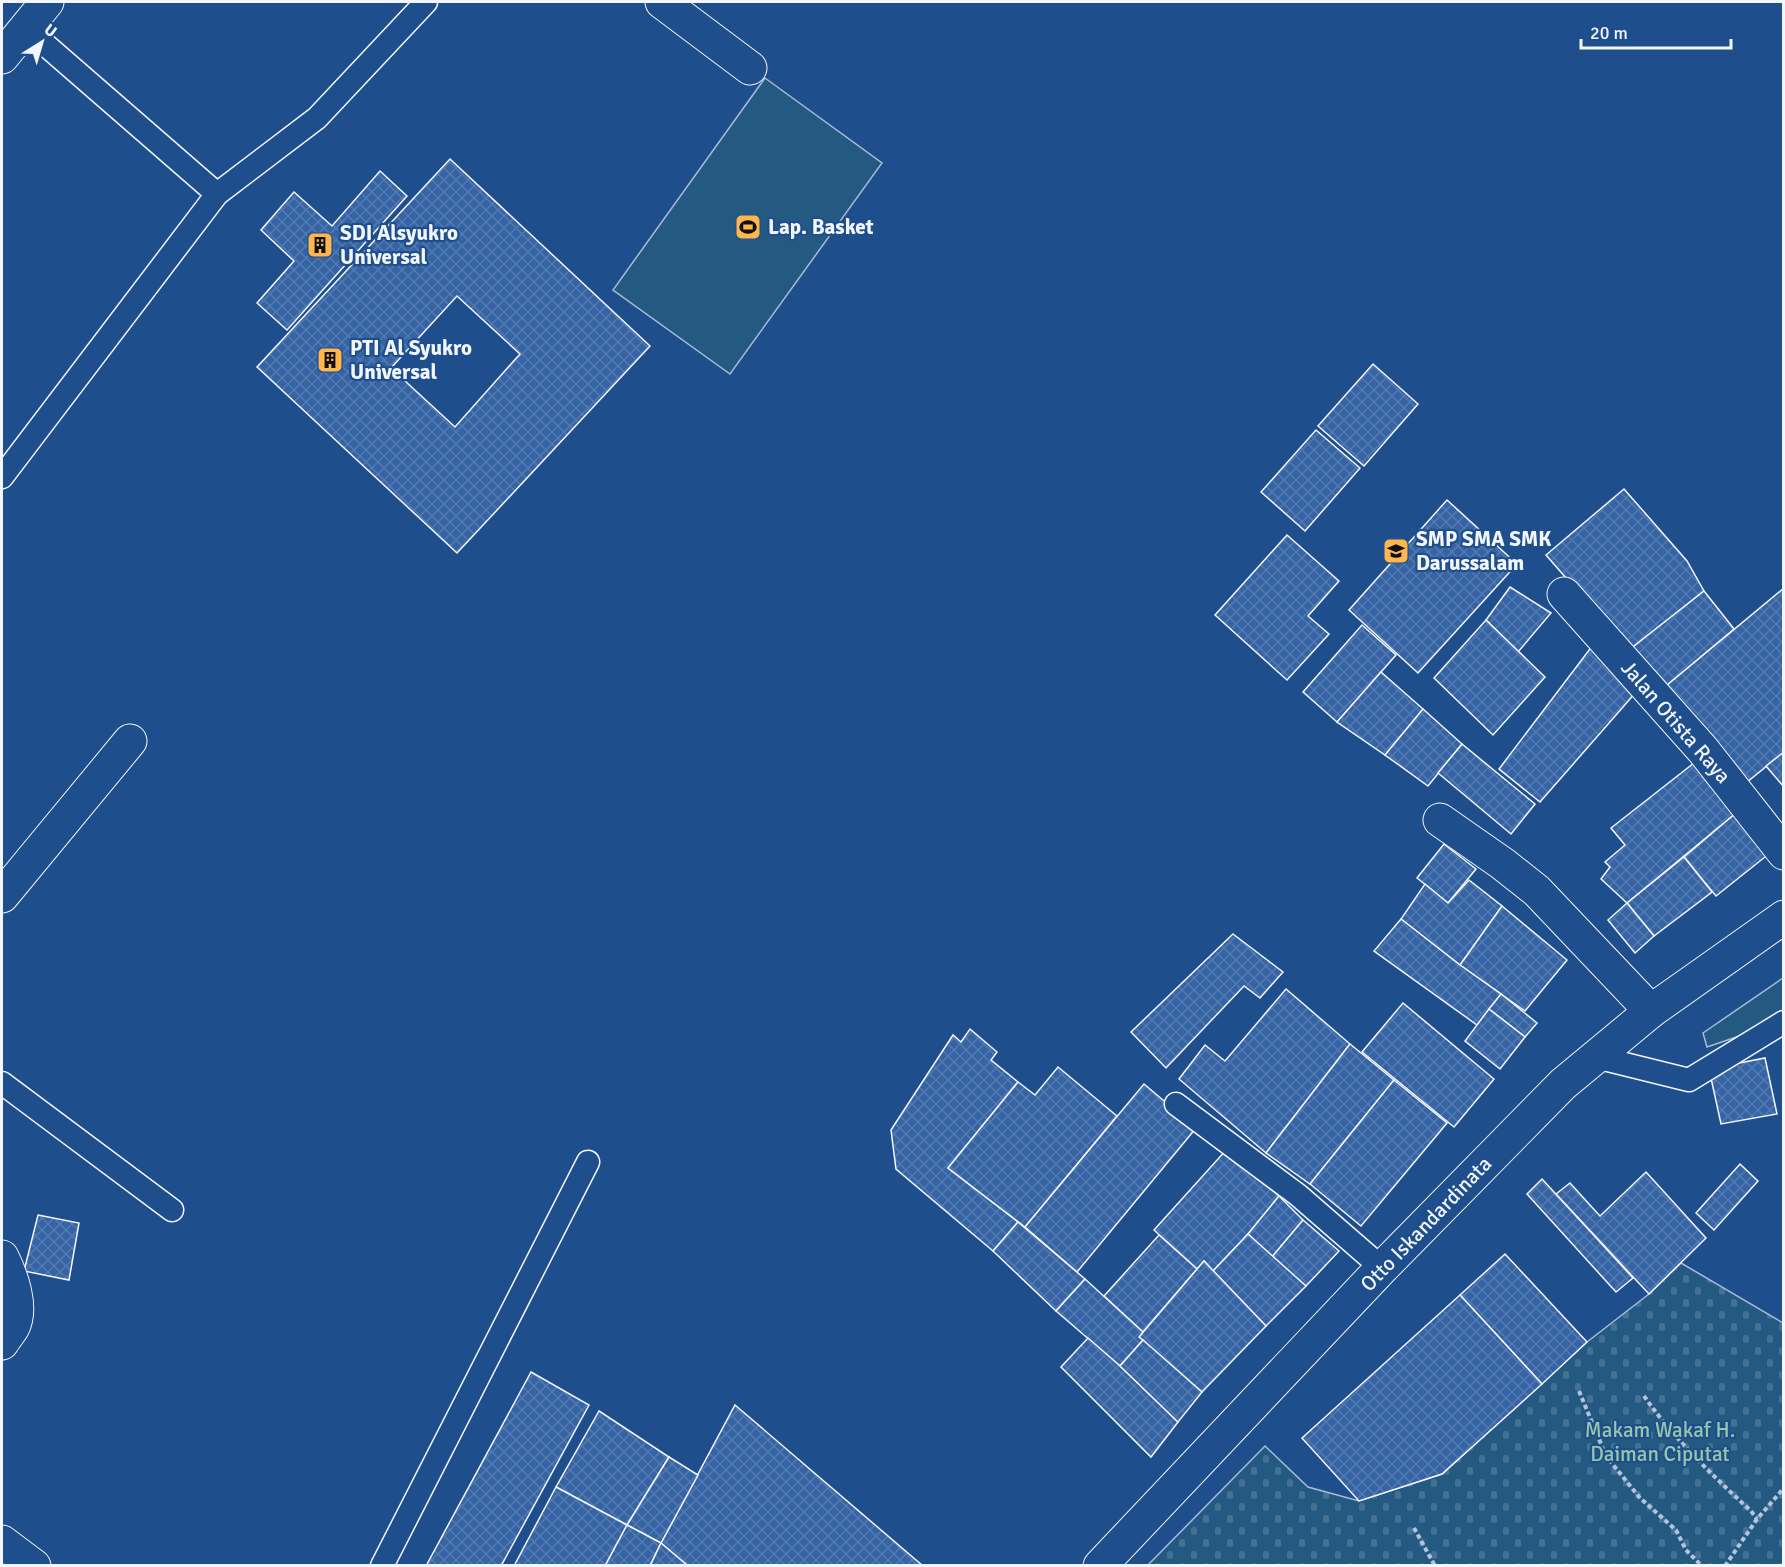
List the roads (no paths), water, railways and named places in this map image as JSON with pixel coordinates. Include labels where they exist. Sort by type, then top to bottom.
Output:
[{"type":"main road","points":[[2,57],[47,2]]},
{"type":"main road","points":[[662,2],[750,68]]},
{"type":"main road","name":"Jalan Otista Raya","points":[[1564,594],[1703,750],[1784,853]]},
{"type":"main road","points":[[2,896],[130,741]]},
{"type":"main road","points":[[1440,820],[1537,891],[1651,1011]]},
{"type":"main road","name":"Otto Iskandardinata","points":[[1100,1566],[1382,1268],[1563,1084],[1651,1011],[1784,916]]},
{"type":"main road","points":[[2,1257],[17,1305],[14,1325],[2,1343]]},
{"type":"main road","points":[[2,1542],[34,1566]]},
{"type":"lane","points":[[2,477],[217,194],[317,118],[426,2]]},
{"type":"lane","points":[[25,27],[217,194]]},
{"type":"lane","points":[[1596,1057],[1689,1080],[1784,1022]]},
{"type":"lane","points":[[2,1083],[172,1210]]},
{"type":"lane","points":[[1176,1104],[1298,1195],[1382,1268]]},
{"type":"lane","points":[[382,1566],[588,1162]]},
{"type":"place","name":"Lap. Basket","points":[[748,227]]},
{"type":"place","name":"SDI Alsyukro Universal","points":[[320,245]]},
{"type":"place","name":"PTI Al Syukro Universal","points":[[330,360]]},
{"type":"place","name":"SMP SMA SMK Darussalam","points":[[1396,551]]},
{"type":"park label","name":"Makam Wakaf H. Daiman Ciputat","points":[[1660,1442]]}]
